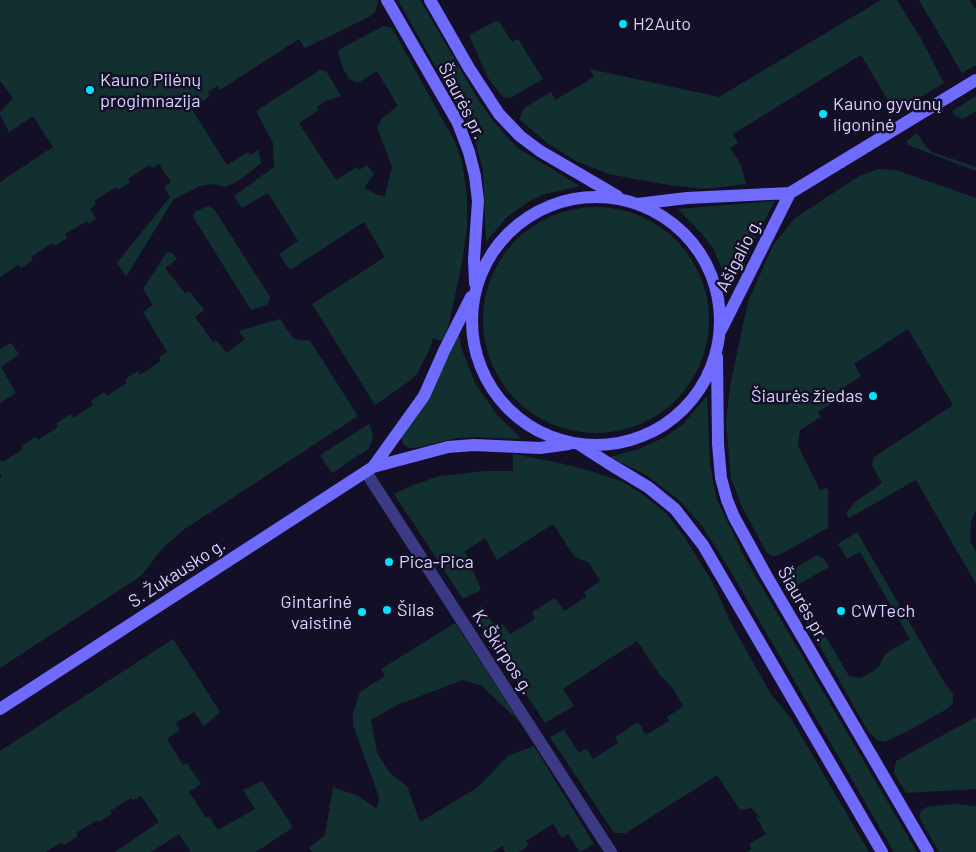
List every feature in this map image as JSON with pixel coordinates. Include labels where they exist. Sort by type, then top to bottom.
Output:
[{"type":"main road","name":"Šiaurės pr.","points":[[387,0],[458,124],[469,152],[478,200],[472,322],[476,353],[486,378],[503,403],[523,422],[546,436],[576,444]]},
{"type":"main road","name":"Šiaurės pr.","points":[[430,0],[469,68],[499,114],[520,136],[540,151],[624,200]]},
{"type":"main road","name":"Ašigalio g.","points":[[637,204],[687,198],[790,193],[976,80]]},
{"type":"main road","name":"Ašigalio g.","points":[[720,332],[790,193]]},
{"type":"main road","name":"S. Žukausko g.","points":[[369,469],[424,396],[444,351],[495,249],[508,233],[542,209],[562,202],[582,198],[603,197],[624,200]]},
{"type":"main road","points":[[624,200],[658,213],[671,222],[694,244],[706,264],[715,286],[720,309],[720,332],[717,352]]},
{"type":"main road","name":"Šiaurės pr.","points":[[717,352],[718,444],[721,478],[734,517],[928,852]]},
{"type":"main road","name":"S. Žukausko g.","points":[[0,709],[369,469],[448,447],[474,445],[540,448],[576,444],[603,444],[626,441],[648,434],[685,408],[700,390],[717,352]]},
{"type":"main road","points":[[576,444],[648,486],[675,509],[703,545],[882,852]]},
{"type":"street","name":"K. Škirpos g.","points":[[369,469],[611,852]]},
{"type":"green space","points":[[0,0],[377,0],[378,2],[375,12],[369,17],[305,48],[299,39],[220,90],[217,86],[208,92],[210,96],[191,108],[227,165],[248,152],[251,155],[258,150],[261,163],[240,180],[226,187],[211,184],[200,186],[173,200],[126,277],[117,263],[170,197],[164,187],[171,182],[159,164],[152,168],[149,165],[128,179],[130,182],[118,190],[116,187],[94,201],[96,204],[90,209],[96,219],[89,224],[87,221],[65,234],[67,238],[55,246],[52,243],[31,257],[33,260],[21,268],[18,265],[0,277],[0,182],[53,147],[33,116],[9,132],[0,115],[0,112],[13,98],[0,81]]},
{"type":"green space","points":[[398,0],[420,0],[478,99],[493,121],[510,140],[519,149],[580,186],[545,194],[528,202],[506,218],[486,242],[483,169],[473,133]]},
{"type":"green space","points":[[881,0],[897,0],[920,37],[944,83],[895,112],[861,55],[733,134],[738,143],[730,148],[741,165],[746,184],[704,189],[608,174],[576,161],[547,143],[519,119],[524,108],[551,92],[555,100],[594,77],[590,69],[719,97]]},
{"type":"green space","points":[[919,0],[970,0],[976,10],[976,65],[962,73]]},
{"type":"green space","points":[[498,20],[512,42],[518,39],[543,79],[510,98],[503,97],[488,78],[469,35]]},
{"type":"green space","points":[[384,26],[392,28],[455,142],[462,162],[467,196],[467,227],[462,263],[448,328],[442,341],[433,338],[417,374],[375,405],[312,304],[385,257],[364,222],[290,270],[279,254],[298,241],[268,193],[242,208],[234,196],[274,167],[273,143],[256,111],[320,70],[326,71],[341,96],[326,101],[317,107],[319,110],[299,123],[336,180],[357,167],[359,170],[367,165],[374,174],[364,188],[377,195],[385,196],[392,167],[377,128],[382,118],[398,106],[377,71],[358,83],[349,79],[338,53],[340,49]]},
{"type":"green space","points":[[976,96],[976,111],[963,119],[954,115],[952,111]]},
{"type":"green space","points":[[917,133],[926,147],[932,152],[976,167],[976,171],[908,145],[907,141]]},
{"type":"green space","points":[[879,169],[896,170],[976,198],[976,510],[971,522],[970,541],[976,552],[976,584],[916,480],[849,518],[846,513],[855,502],[882,483],[872,465],[874,457],[953,405],[908,329],[854,364],[861,376],[840,390],[843,396],[818,412],[821,417],[800,430],[798,446],[820,490],[826,488],[828,490],[828,528],[779,555],[773,556],[767,553],[743,509],[731,479],[726,422],[730,386],[748,302],[773,245],[795,218],[859,176]]},
{"type":"green space","points":[[775,201],[728,289],[713,248],[678,209]]},
{"type":"green space","points":[[208,206],[214,209],[270,297],[268,304],[251,310],[194,218],[193,215],[196,211]]},
{"type":"green space","points":[[596,207],[629,212],[639,216],[659,226],[676,240],[690,257],[700,277],[704,287],[709,320],[704,353],[700,363],[690,383],[676,400],[659,414],[639,424],[629,428],[596,433],[563,428],[553,424],[533,414],[516,400],[502,383],[492,363],[488,353],[483,320],[488,287],[492,277],[502,257],[516,240],[533,226],[553,216],[563,212]]},
{"type":"green space","points":[[167,252],[172,253],[177,259],[165,268],[185,293],[189,291],[204,310],[195,317],[213,342],[216,340],[227,353],[245,339],[239,332],[242,330],[280,319],[294,339],[310,341],[358,416],[183,530],[162,549],[141,576],[0,668],[0,479],[2,477],[0,474],[0,460],[3,462],[23,449],[21,446],[36,437],[38,440],[58,427],[56,424],[70,414],[73,418],[93,405],[91,401],[104,392],[107,396],[127,383],[125,379],[138,371],[140,375],[161,361],[159,357],[167,352],[143,312],[153,305],[143,289]]},
{"type":"green space","points":[[458,331],[462,350],[475,383],[497,415],[521,438],[457,438],[408,448],[403,444],[401,437]]},
{"type":"green space","points":[[11,343],[19,354],[1,367],[16,393],[0,403],[0,349]]},
{"type":"green space","points":[[707,396],[710,466],[717,500],[746,560],[917,852],[894,852],[725,562],[702,526],[680,501],[648,476],[610,457],[639,449],[665,437],[683,424]]},
{"type":"green space","points":[[369,424],[373,434],[372,442],[368,449],[332,473],[320,455]]},
{"type":"green space","points":[[513,454],[560,463],[623,482],[667,514],[685,538],[713,583],[733,627],[771,694],[792,720],[869,852],[747,852],[752,849],[749,844],[766,834],[755,815],[763,820],[751,808],[740,810],[717,775],[626,833],[614,833],[550,737],[564,730],[579,753],[586,748],[593,759],[618,743],[615,737],[638,722],[646,735],[669,721],[667,717],[683,706],[672,687],[660,675],[637,641],[563,689],[574,706],[545,723],[475,617],[476,613],[481,606],[496,628],[503,624],[510,634],[535,619],[532,612],[555,598],[564,611],[586,597],[584,592],[600,581],[589,563],[574,556],[553,524],[497,560],[485,538],[465,551],[481,590],[463,599],[394,494],[440,476],[486,471],[513,471]]},
{"type":"green space","points":[[857,532],[944,682],[953,694],[953,703],[947,709],[884,742],[877,740],[868,731],[784,583],[788,572],[817,555],[823,558],[829,567],[796,586],[849,676],[860,678],[872,672],[879,666],[886,653],[910,639],[860,552],[847,559],[838,544]]},
{"type":"green space","points":[[455,623],[519,721],[482,686],[463,680],[397,705],[371,720],[377,753],[390,773],[407,786],[420,822],[477,788],[508,756],[534,746],[594,844],[580,852],[568,834],[562,838],[553,824],[526,841],[529,845],[519,852],[505,852],[502,846],[493,852],[312,852],[309,848],[325,835],[333,787],[358,796],[377,809],[379,797],[353,725],[353,714],[360,692],[385,676],[381,669]]},
{"type":"green space","points":[[173,639],[220,712],[204,726],[194,712],[176,723],[180,730],[167,739],[183,765],[187,763],[201,784],[189,792],[206,818],[209,816],[218,830],[255,809],[243,790],[262,781],[290,822],[292,828],[256,852],[191,852],[179,834],[151,852],[115,852],[159,822],[141,796],[133,800],[131,798],[110,811],[112,814],[99,822],[97,820],[76,833],[78,836],[64,845],[62,842],[46,852],[0,852],[0,751]]},
{"type":"green space","points":[[976,717],[976,789],[906,793],[894,773],[896,761]]},
{"type":"green space","points":[[953,804],[976,806],[976,852],[939,852],[919,817],[921,811],[927,807]]},
{"type":"place","name":"H2Auto","points":[[623,24]]},
{"type":"place","name":"Kauno Pilėnų progimnazija","points":[[90,90]]},
{"type":"place","name":"Kauno gyvūnų ligoninė","points":[[823,114]]},
{"type":"place","name":"Šiaurės žiedas","points":[[873,396]]},
{"type":"place","name":"Pica-Pica","points":[[389,562]]},
{"type":"place","name":"Šilas","points":[[387,610]]},
{"type":"place","name":"CWTech","points":[[841,611]]},
{"type":"place","name":"Gintarinė vaistinė","points":[[362,612]]}]
